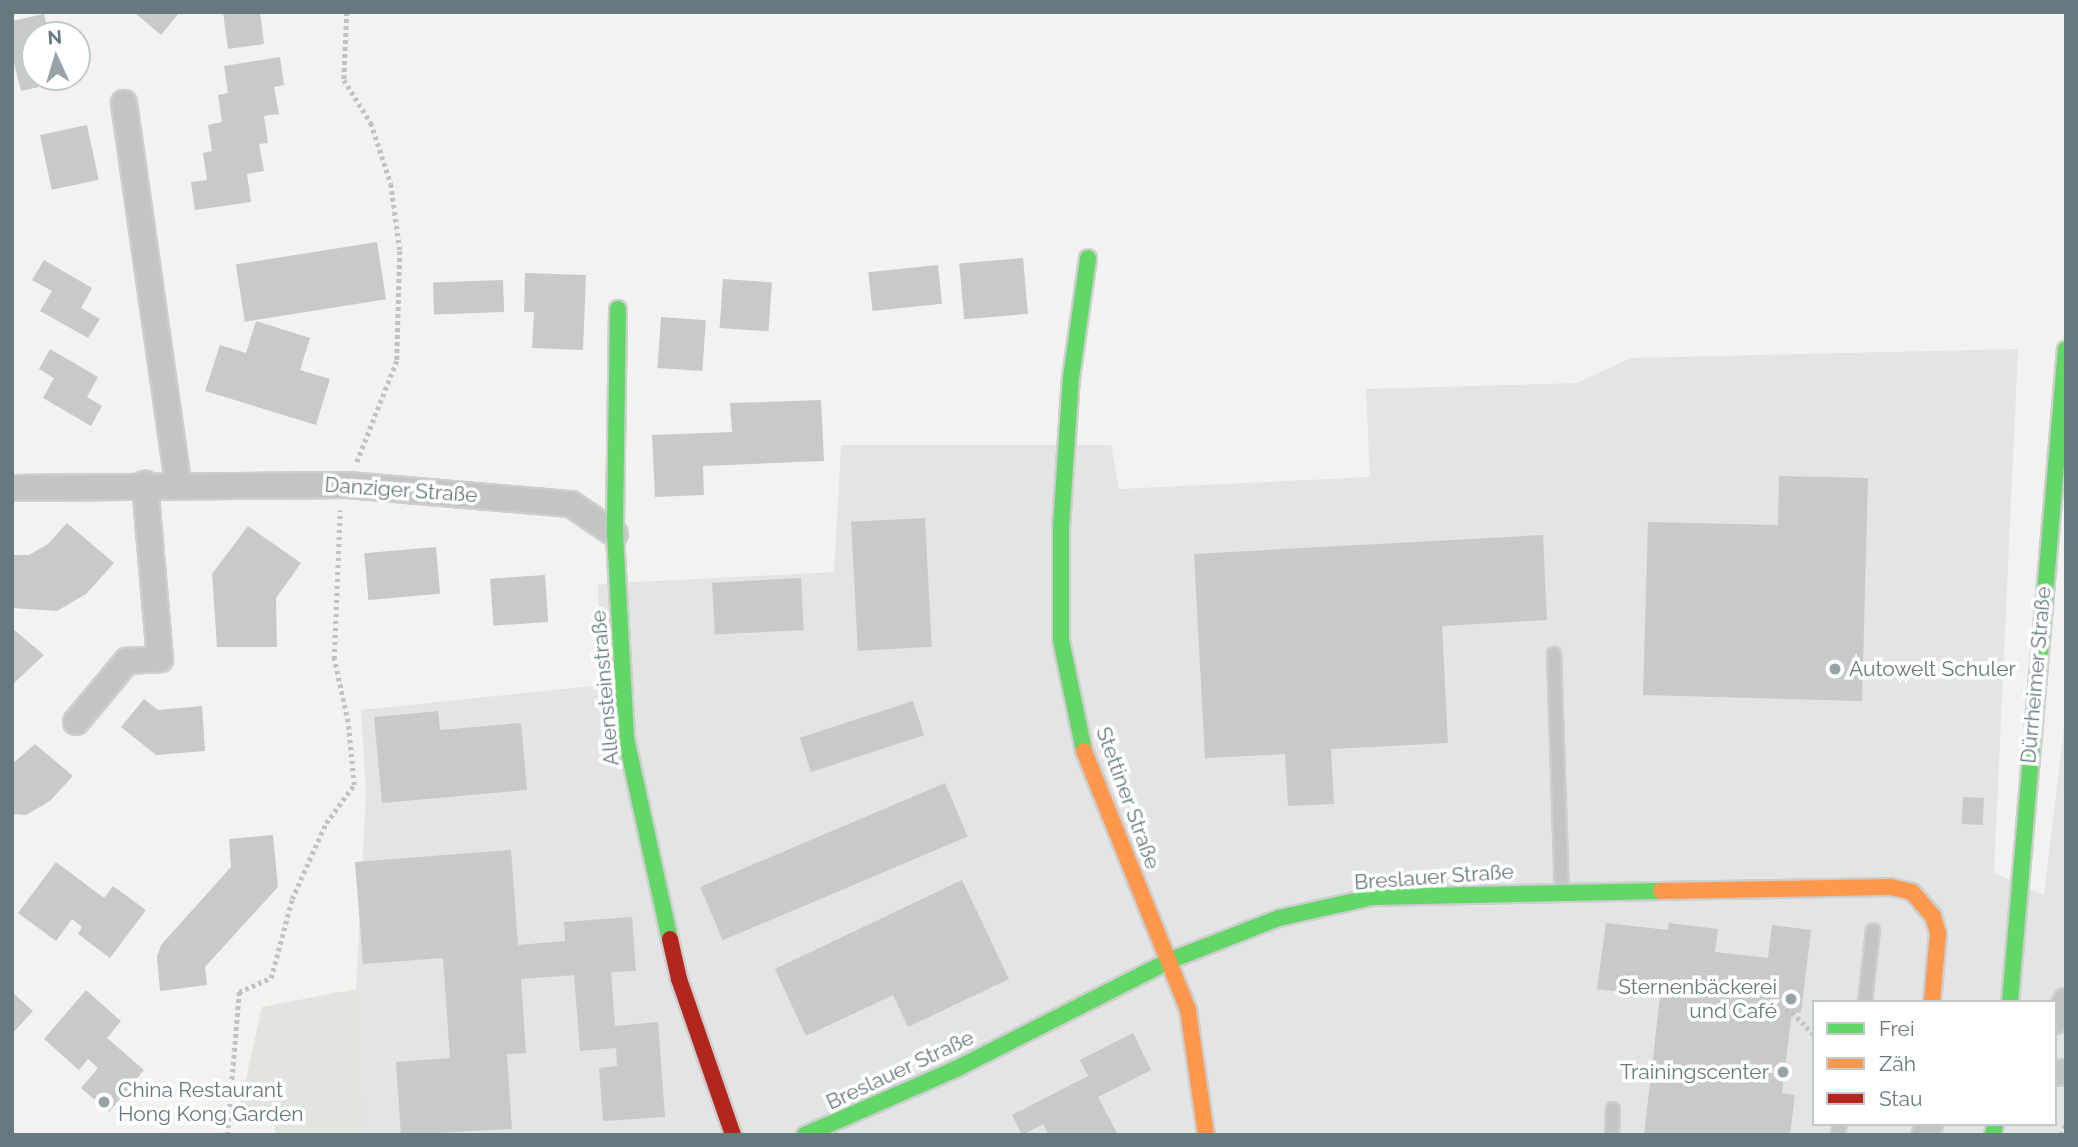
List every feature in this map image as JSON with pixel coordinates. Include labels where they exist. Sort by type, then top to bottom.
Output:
[{"type":"street","points":[[124,103],[178,483]]},
{"type":"street","name":"Stettiner Straße","points":[[1088,258],[1071,378],[1060,527],[1061,640],[1085,757],[1121,850],[1171,960],[1188,1010],[1206,1135]]},
{"type":"street","name":"Allensteinstraße","points":[[618,309],[615,534],[626,738],[653,876],[679,979],[733,1135]]},
{"type":"street","name":"Dürrheimer Straße","points":[[2010,1000],[2066,349]]},
{"type":"street","name":"Danziger Straße","points":[[12,488],[178,483],[348,485],[571,504],[615,534]]},
{"type":"street","points":[[76,722],[127,661],[160,659],[145,484]]},
{"type":"street","name":"Breslauer Straße","points":[[805,1135],[958,1068],[1171,960],[1279,918],[1373,897],[1562,891],[1891,887],[1912,892],[1925,902],[1938,933],[1932,1000]]},
{"type":"street","points":[[2057,1017],[2066,1001]]},
{"type":"lane","points":[[1554,654],[1562,891]]},
{"type":"lane","points":[[1865,1000],[1873,930]]},
{"type":"lane","points":[[1612,1135],[1613,1109]]},
{"type":"path","points":[[227,1135],[239,992],[271,978],[292,899],[326,823],[355,785],[348,722],[334,659],[338,517],[397,362],[400,251],[391,184],[371,122],[344,80],[347,12]]},
{"type":"path","points":[[1771,1010],[1792,1012],[1812,1033]]},
{"type":"path","points":[[2061,1135],[2066,1123]]},
{"type":"shaded area","points":[[2018,349],[1994,873],[2044,895],[2066,710],[2066,1135],[365,1135],[356,989],[366,792],[361,710],[601,685],[598,584],[834,572],[841,445],[1111,445],[1119,489],[1370,477],[1366,389],[1577,383],[1631,358]]},
{"type":"shaded area","points":[[356,989],[365,1135],[275,1135],[275,1118],[240,1105],[262,1007]]},
{"type":"building","points":[[134,12],[180,12],[161,35]]},
{"type":"building","points":[[223,12],[260,12],[264,44],[228,49]]},
{"type":"building","points":[[44,14],[46,21],[21,21],[21,91],[12,56],[12,21]]},
{"type":"building","points":[[280,57],[284,85],[274,87],[279,114],[264,116],[268,143],[259,144],[264,171],[247,174],[251,202],[195,210],[191,182],[207,180],[203,153],[212,151],[208,125],[222,122],[218,95],[228,93],[224,66]]},
{"type":"building","points":[[87,125],[99,180],[52,190],[40,135]]},
{"type":"building","points":[[377,242],[386,299],[245,322],[236,264]]},
{"type":"building","points":[[1023,258],[1028,314],[964,319],[959,264]]},
{"type":"building","points":[[44,260],[92,288],[81,308],[100,319],[88,338],[40,311],[52,291],[32,280]]},
{"type":"building","points":[[938,265],[942,304],[872,311],[868,272]]},
{"type":"building","points":[[525,273],[586,275],[583,350],[532,348],[534,312],[524,312]]},
{"type":"building","points":[[723,279],[772,282],[768,331],[720,328]]},
{"type":"building","points":[[503,280],[504,312],[434,314],[433,282]]},
{"type":"building","points":[[661,317],[706,320],[702,371],[657,368]]},
{"type":"building","points":[[256,321],[310,338],[300,370],[330,379],[316,425],[205,391],[220,345],[246,353]]},
{"type":"building","points":[[50,349],[98,377],[87,397],[102,406],[91,426],[43,398],[54,378],[39,369]]},
{"type":"building","points":[[821,400],[824,461],[703,466],[704,495],[655,497],[652,435],[732,432],[730,403]]},
{"type":"building","points":[[1779,476],[1868,478],[1862,701],[1643,695],[1648,522],[1778,525]]},
{"type":"building","points":[[925,518],[932,647],[858,651],[851,522]]},
{"type":"building","points":[[67,523],[114,563],[86,594],[57,611],[12,608],[12,555],[29,555],[48,544]]},
{"type":"building","points":[[248,526],[301,563],[276,598],[277,647],[217,647],[212,574]]},
{"type":"building","points":[[1543,535],[1547,620],[1442,626],[1448,743],[1331,749],[1334,804],[1288,806],[1285,754],[1205,758],[1194,554]]},
{"type":"building","points":[[436,547],[440,594],[368,600],[364,553]]},
{"type":"building","points":[[545,575],[548,622],[493,626],[490,579]]},
{"type":"building","points":[[801,578],[804,630],[715,635],[712,583]]},
{"type":"building","points":[[12,628],[44,655],[12,685]]},
{"type":"building","points":[[144,699],[158,710],[202,706],[205,751],[156,755],[121,727]]},
{"type":"building","points":[[913,701],[924,735],[811,772],[800,738]]},
{"type":"building","points":[[438,711],[440,730],[521,723],[527,790],[382,803],[374,717]]},
{"type":"building","points":[[35,744],[73,776],[50,801],[26,815],[12,814],[12,764]]},
{"type":"building","points":[[945,783],[968,836],[723,940],[700,887]]},
{"type":"building","points":[[1963,797],[1984,798],[1983,825],[1962,824]]},
{"type":"building","points":[[273,835],[278,887],[205,967],[207,985],[160,991],[157,957],[161,945],[231,867],[229,839]]},
{"type":"building","points":[[511,850],[518,945],[565,941],[564,922],[632,917],[636,971],[611,972],[615,1026],[658,1022],[665,1117],[603,1121],[599,1068],[617,1066],[616,1048],[580,1051],[574,975],[521,979],[526,1053],[507,1054],[512,1129],[401,1135],[396,1062],[450,1058],[443,958],[363,964],[355,862]]},
{"type":"building","points":[[56,862],[104,898],[113,886],[146,910],[110,958],[78,934],[82,927],[72,919],[56,941],[18,913]]},
{"type":"building","points":[[962,880],[1009,979],[908,1027],[893,995],[806,1036],[775,969]]},
{"type":"building","points":[[1606,923],[1668,930],[1669,923],[1718,929],[1715,952],[1768,958],[1772,925],[1811,930],[1801,1013],[1792,1012],[1782,1093],[1795,1095],[1790,1135],[1644,1135],[1660,997],[1597,989]]},
{"type":"building","points":[[86,990],[121,1021],[107,1038],[144,1070],[109,1112],[81,1088],[98,1068],[88,1059],[79,1070],[44,1039]]},
{"type":"building","points":[[12,992],[33,1011],[12,1034]]},
{"type":"building","points":[[1133,1033],[1151,1070],[1098,1097],[1118,1135],[1049,1135],[1043,1124],[1022,1135],[1012,1115],[1088,1076],[1080,1060]]},
{"type":"traffic: fast","points":[[1084,751],[1061,640],[1061,527],[1071,378],[1088,258]]},
{"type":"traffic: fast","points":[[618,309],[615,534],[626,738],[670,939]]},
{"type":"traffic: fast","points":[[2010,1000],[2066,349]]},
{"type":"traffic: fast","points":[[805,1135],[958,1068],[1171,960],[1279,918],[1373,897],[1661,891]]},
{"type":"traffic: fast","points":[[1993,1135],[1995,1126]]},
{"type":"traffic: slow","points":[[1084,751],[1188,1010],[1206,1135]]},
{"type":"traffic: slow","points":[[1661,891],[1891,887],[1912,892],[1933,916],[1938,933],[1932,1000]]},
{"type":"traffic: jam","points":[[670,939],[679,979],[733,1135]]},
{"type":"place","name":"Autowelt Schuler","points":[[1835,669]]},
{"type":"place","name":"Sternenbäckerei und Café","points":[[1791,999]]},
{"type":"place","name":"Trainingscenter","points":[[1783,1072]]},
{"type":"place","name":"China Restaurant Hong Kong Garden","points":[[104,1102]]}]
